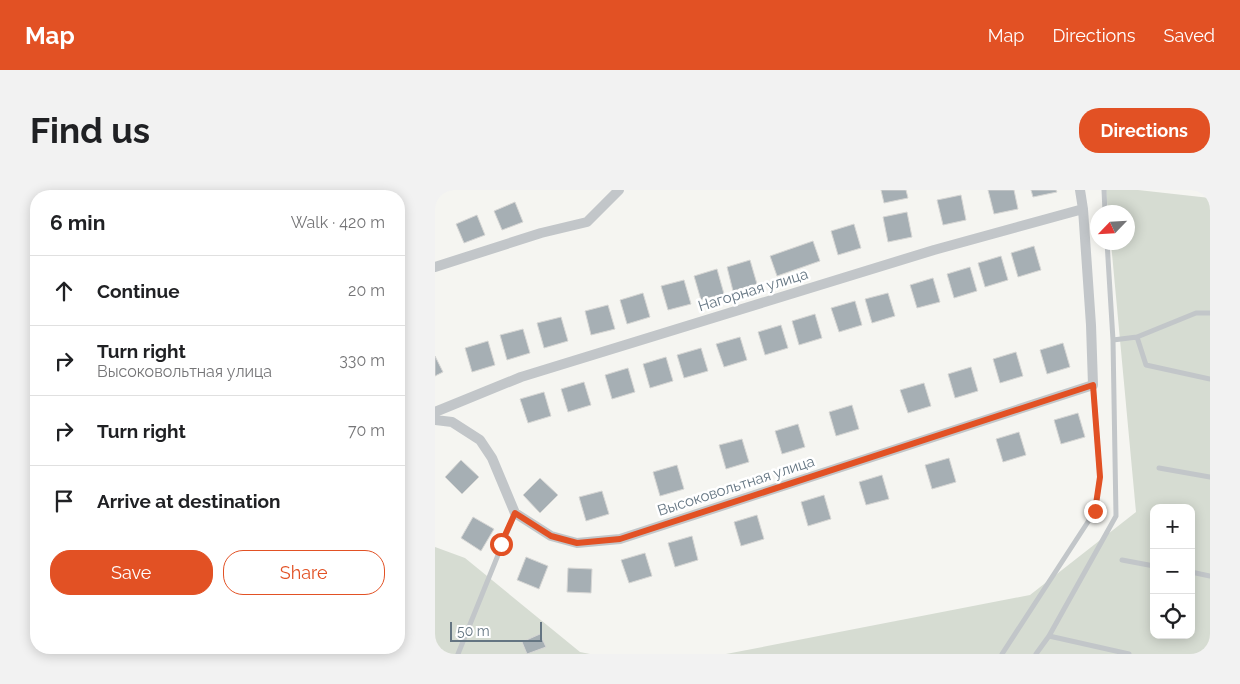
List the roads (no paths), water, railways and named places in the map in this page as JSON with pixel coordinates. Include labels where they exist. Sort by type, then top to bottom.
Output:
[{"type":"street","points":[[435,267],[541,233],[587,222],[619,190]]},
{"type":"street","points":[[1079,190],[1083,209],[1093,385]]},
{"type":"street","name":"Нагорная улица","points":[[435,412],[521,377],[934,250],[1083,209]]},
{"type":"street","name":"Высоковольтная улица","points":[[515,513],[551,536],[577,543],[620,539],[1093,385]]},
{"type":"street","points":[[435,420],[452,422],[480,440],[492,458],[515,513]]},
{"type":"lane","points":[[1104,190],[1105,205]]},
{"type":"lane","points":[[1036,654],[1049,636],[1116,516],[1113,340],[1107,250]]},
{"type":"lane","points":[[1113,340],[1137,337],[1196,313],[1210,313]]},
{"type":"lane","points":[[1137,337],[1146,365],[1210,380]]},
{"type":"lane","points":[[1002,654],[1095,511],[1100,477],[1093,385]]},
{"type":"lane","points":[[1159,468],[1210,477]]},
{"type":"lane","points":[[458,654],[515,513]]},
{"type":"lane","points":[[1122,560],[1150,565]]},
{"type":"lane","points":[[1195,573],[1210,576]]},
{"type":"lane","points":[[1049,636],[1129,654]]}]
